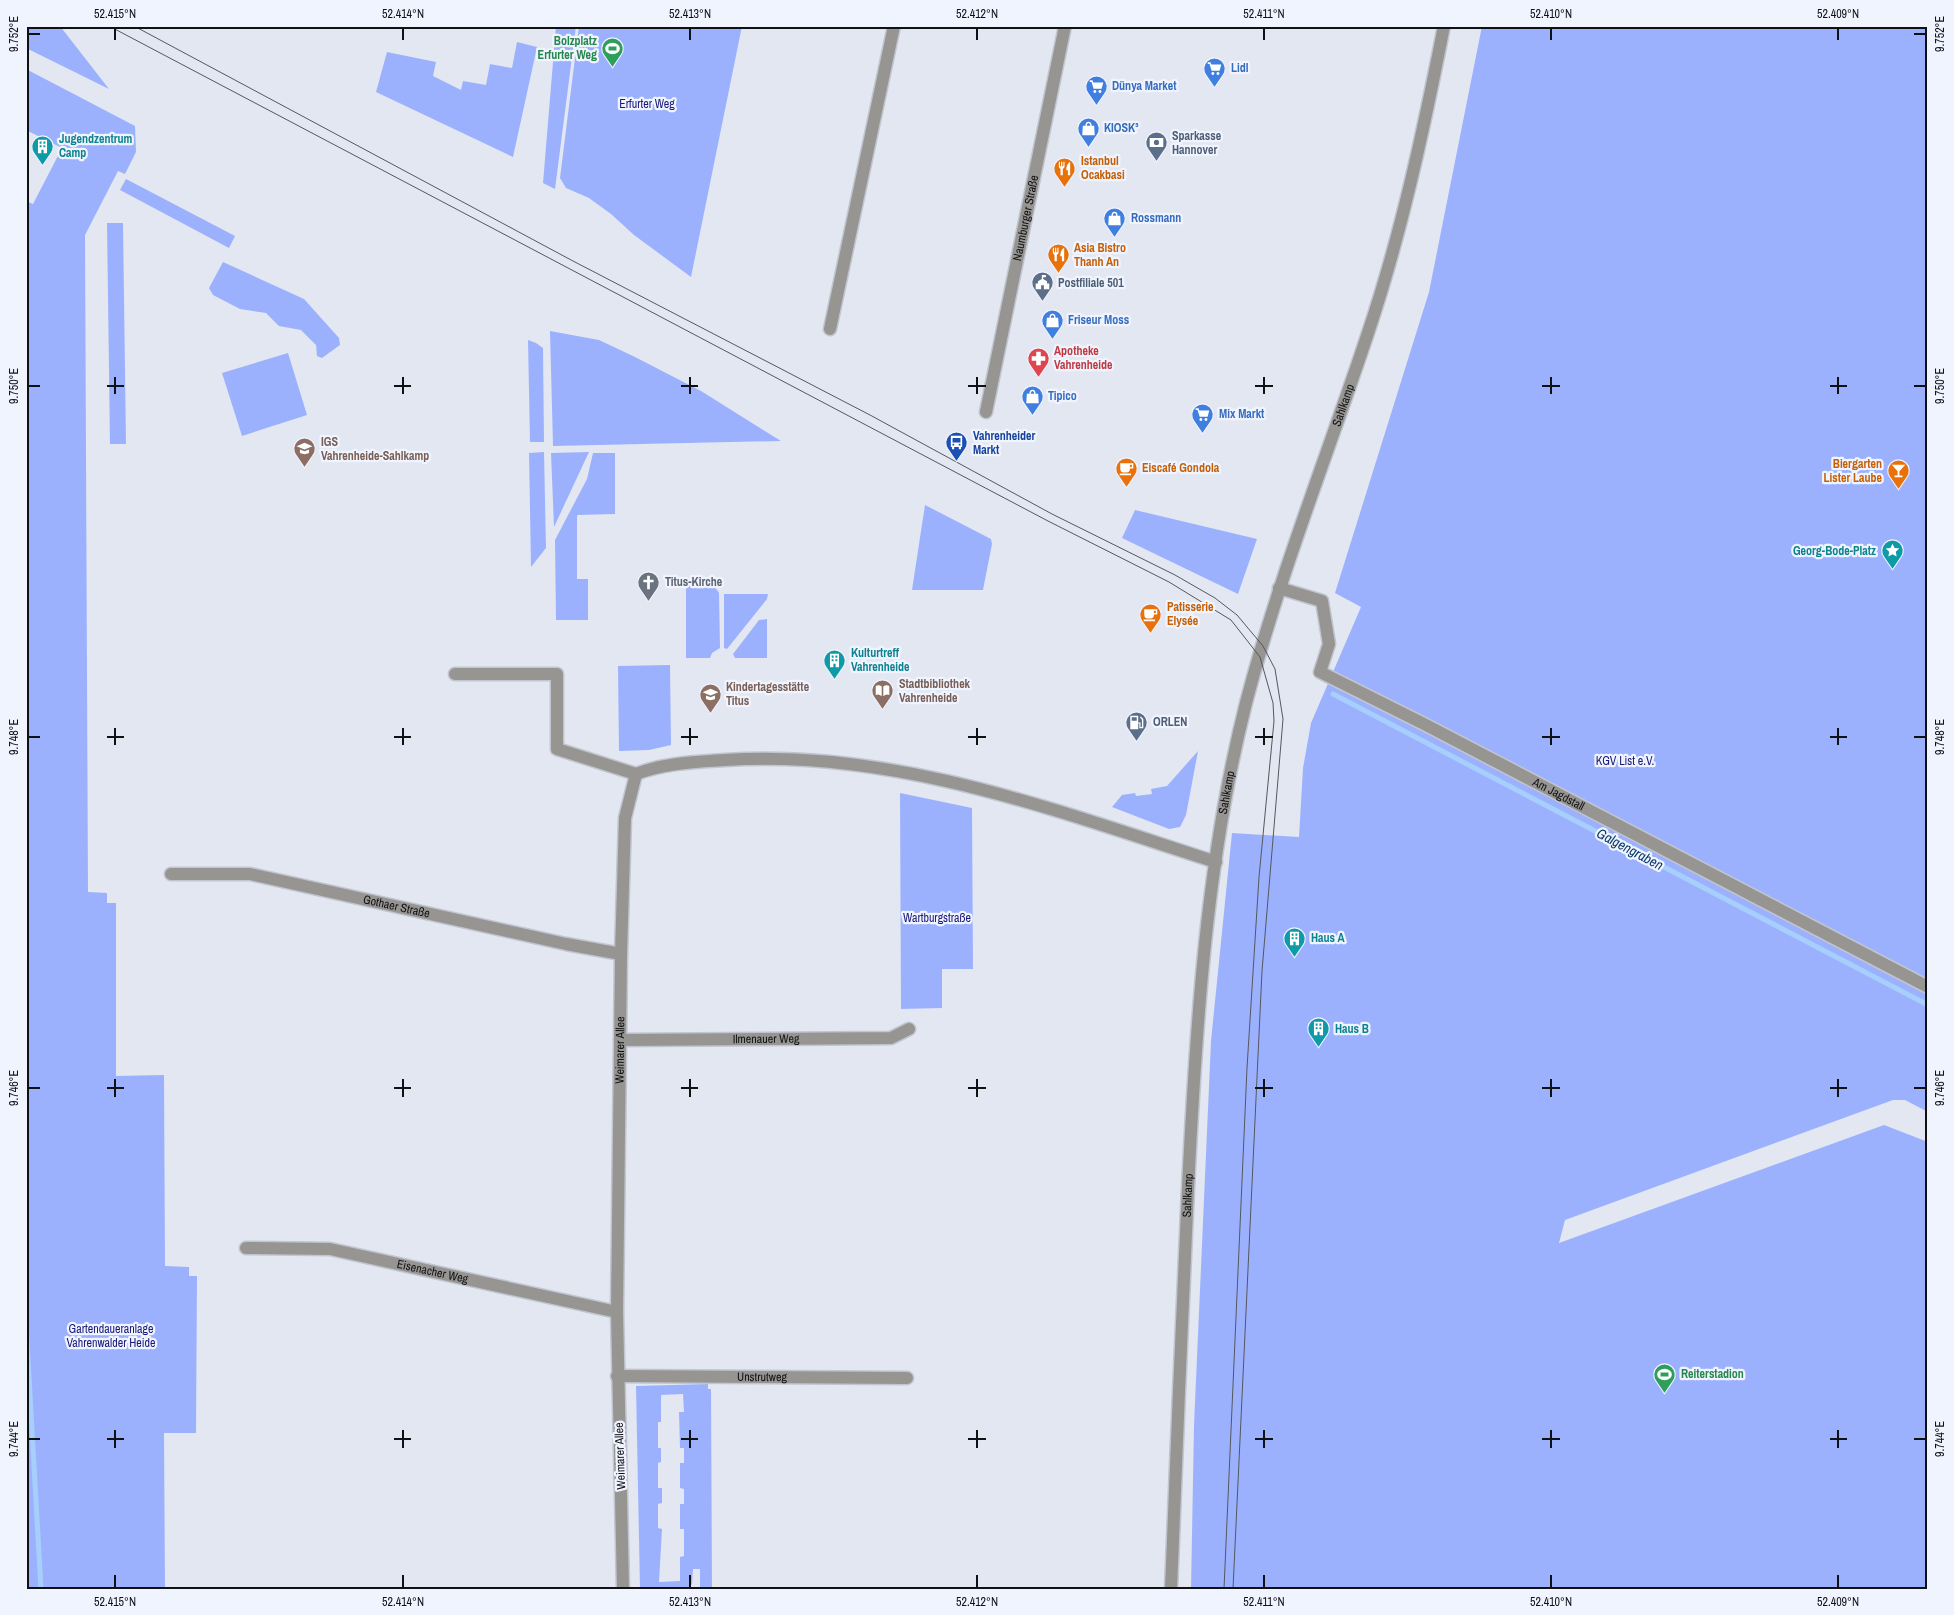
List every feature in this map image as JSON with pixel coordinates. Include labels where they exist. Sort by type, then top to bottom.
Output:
[{"type":"street","points":[[830,329],[894,26]]},
{"type":"street","name":"Naumburger Straße","points":[[986,412],[1065,26]]},
{"type":"street","name":"Sahlkamp","points":[[1171,1589],[1193,1095],[1201,992],[1216,862],[1228,786],[1246,703],[1279,588],[1370,327],[1403,211],[1444,26]]},
{"type":"street","name":"Am Jagdstall","points":[[1279,588],[1322,601],[1329,644],[1320,672],[1426,725],[1928,987]]},
{"type":"street","points":[[455,674],[557,674],[557,749],[636,774],[653,767],[724,760],[774,758],[840,763],[959,784],[1064,813],[1216,862]]},
{"type":"street","name":"Weimarer Allee","points":[[623,1589],[617,1376],[621,954],[625,818],[636,774]]},
{"type":"street","name":"Gothaer Straße","points":[[171,874],[250,874],[607,953],[621,954]]},
{"type":"street","name":"Ilmenauer Weg","points":[[620,1040],[891,1038],[909,1030]]},
{"type":"street","name":"Eisenacher Weg","points":[[246,1248],[330,1249],[617,1312]]},
{"type":"street","name":"Unstrutweg","points":[[617,1376],[907,1378]]},
{"type":"green space","points":[[29,26],[60,26],[109,89],[26,48],[26,31]]},
{"type":"green space","points":[[556,26],[576,26],[555,189],[543,183]]},
{"type":"green space","name":"Erfurter Weg","points":[[579,26],[742,26],[691,277],[634,235],[611,214],[589,198],[566,188],[560,178]]},
{"type":"green space","name":"KGV List e.V.","points":[[1482,26],[1928,26],[1928,1112],[1905,1100],[1893,1100],[1565,1220],[1559,1243],[1884,1125],[1928,1142],[1928,1589],[1191,1589],[1194,1425],[1211,1041],[1232,833],[1299,837],[1303,768],[1311,723],[1361,607],[1335,593],[1429,292]]},
{"type":"green space","points":[[517,42],[537,47],[513,157],[376,92],[387,52],[436,62],[433,76],[461,90],[463,81],[486,85],[490,64],[512,68]]},
{"type":"green space","name":"Gartendaueranlage Vahrenwalder Heide","points":[[26,69],[135,126],[136,152],[125,174],[118,171],[85,235],[88,892],[107,893],[107,903],[116,903],[116,1076],[164,1075],[165,1266],[189,1267],[189,1276],[197,1276],[196,1433],[164,1433],[165,1589],[26,1589],[26,201],[33,204],[62,148],[26,130]]},
{"type":"green space","points":[[126,179],[235,236],[229,248],[120,190]]},
{"type":"green space","points":[[107,223],[123,223],[126,444],[110,444]]},
{"type":"green space","points":[[223,262],[304,299],[339,338],[340,345],[322,358],[317,356],[316,345],[301,330],[279,326],[266,313],[240,309],[213,295],[209,288]]},
{"type":"green space","points":[[550,331],[599,340],[635,357],[701,391],[781,441],[553,446]]},
{"type":"green space","points":[[528,340],[543,348],[544,442],[530,442]]},
{"type":"green space","points":[[288,353],[307,415],[242,436],[222,373]]},
{"type":"green space","points":[[544,452],[546,548],[531,567],[529,453]]},
{"type":"green space","points":[[589,452],[554,527],[551,453]]},
{"type":"green space","points":[[593,453],[615,453],[615,514],[577,515],[577,579],[588,579],[588,620],[556,620],[555,540],[587,479]]},
{"type":"green space","points":[[925,505],[991,539],[992,544],[983,590],[912,590]]},
{"type":"green space","points":[[1135,510],[1257,539],[1238,594],[1122,538]]},
{"type":"green space","points":[[686,584],[713,584],[719,593],[720,648],[712,653],[710,658],[686,658]]},
{"type":"green space","points":[[724,594],[768,594],[767,599],[727,649],[724,648]]},
{"type":"green space","points":[[767,619],[767,658],[735,658],[733,654],[759,620]]},
{"type":"green space","points":[[670,665],[671,745],[649,750],[619,751],[618,666]]},
{"type":"green space","points":[[1198,751],[1186,815],[1180,827],[1169,829],[1112,807],[1122,795],[1135,793],[1136,796],[1152,794],[1151,789],[1167,786]]},
{"type":"green space","name":"Wartburgstraße","points":[[900,793],[972,808],[973,969],[942,969],[942,1008],[901,1009]]},
{"type":"green space","points":[[708,1384],[708,1389],[711,1389],[712,1588],[700,1587],[700,1569],[693,1569],[692,1584],[688,1588],[640,1589],[636,1386]],"holes":[[[683,1394],[684,1412],[679,1412],[680,1448],[684,1448],[684,1463],[680,1463],[680,1488],[684,1489],[684,1504],[680,1504],[680,1529],[684,1529],[684,1556],[680,1557],[680,1581],[659,1582],[662,1529],[658,1528],[658,1504],[662,1503],[662,1488],[658,1488],[658,1463],[661,1462],[661,1448],[658,1448],[658,1422],[661,1422],[661,1395]]]},
{"type":"waterway","name":"Galgengraben","points":[[1333,694],[1928,1005]]},
{"type":"waterway","points":[[26,1324],[41,1589]]},
{"type":"tram line","points":[[109,26],[1048,521],[1169,582],[1231,620],[1260,657],[1273,703],[1274,721],[1259,877],[1247,1068],[1224,1589]]},
{"type":"tram line","points":[[134,26],[573,261],[870,415],[1052,514],[1175,575],[1215,598],[1237,615],[1263,646],[1275,669],[1283,719],[1262,971],[1233,1589]]},
{"type":"place","name":"Bolzplatz Erfurter Weg","points":[[613,67]]},
{"type":"place","name":"Lidl","points":[[1215,87]]},
{"type":"place","name":"Dünya Market","points":[[1096,105]]},
{"type":"place","name":"KIOSK³","points":[[1088,147]]},
{"type":"place","name":"Sparkasse Hannover","points":[[1156,162]]},
{"type":"place","name":"Jugendzentrum Camp","points":[[43,165]]},
{"type":"place","name":"Istanbul Ocakbasi","points":[[1065,187]]},
{"type":"place","name":"Rossmann","points":[[1115,237]]},
{"type":"place","name":"Asia Bistro Thanh An","points":[[1058,274]]},
{"type":"place","name":"Postfiliale 501","points":[[1042,302]]},
{"type":"place","name":"Friseur Moss","points":[[1052,339]]},
{"type":"place","name":"Apotheke Vahrenheide","points":[[1038,377]]},
{"type":"place","name":"Tipico","points":[[1032,415]]},
{"type":"place","name":"Mix Markt","points":[[1203,433]]},
{"type":"place","name":"Vahrenheider Markt","points":[[957,462]]},
{"type":"place","name":"IGS Vahrenheide-Sahlkamp","points":[[305,468]]},
{"type":"place","name":"Eiscafé Gondola","points":[[1126,487]]},
{"type":"place","name":"Biergarten Lister Laube","points":[[1898,490]]},
{"type":"place","name":"Georg-Bode-Platz","points":[[1892,570]]},
{"type":"place","name":"Titus-Kirche","points":[[649,601]]},
{"type":"place","name":"Patisserie Elysée","points":[[1151,633]]},
{"type":"place","name":"Kulturtreff Vahrenheide","points":[[835,679]]},
{"type":"place","name":"Stadtbibliothek Vahrenheide","points":[[883,710]]},
{"type":"place","name":"Kindertagesstätte Titus","points":[[710,713]]},
{"type":"place","name":"ORLEN","points":[[1137,741]]},
{"type":"place","name":"Haus A","points":[[1295,957]]},
{"type":"place","name":"Haus B","points":[[1319,1048]]},
{"type":"place","name":"Reiterstadion","points":[[1665,1393]]}]
